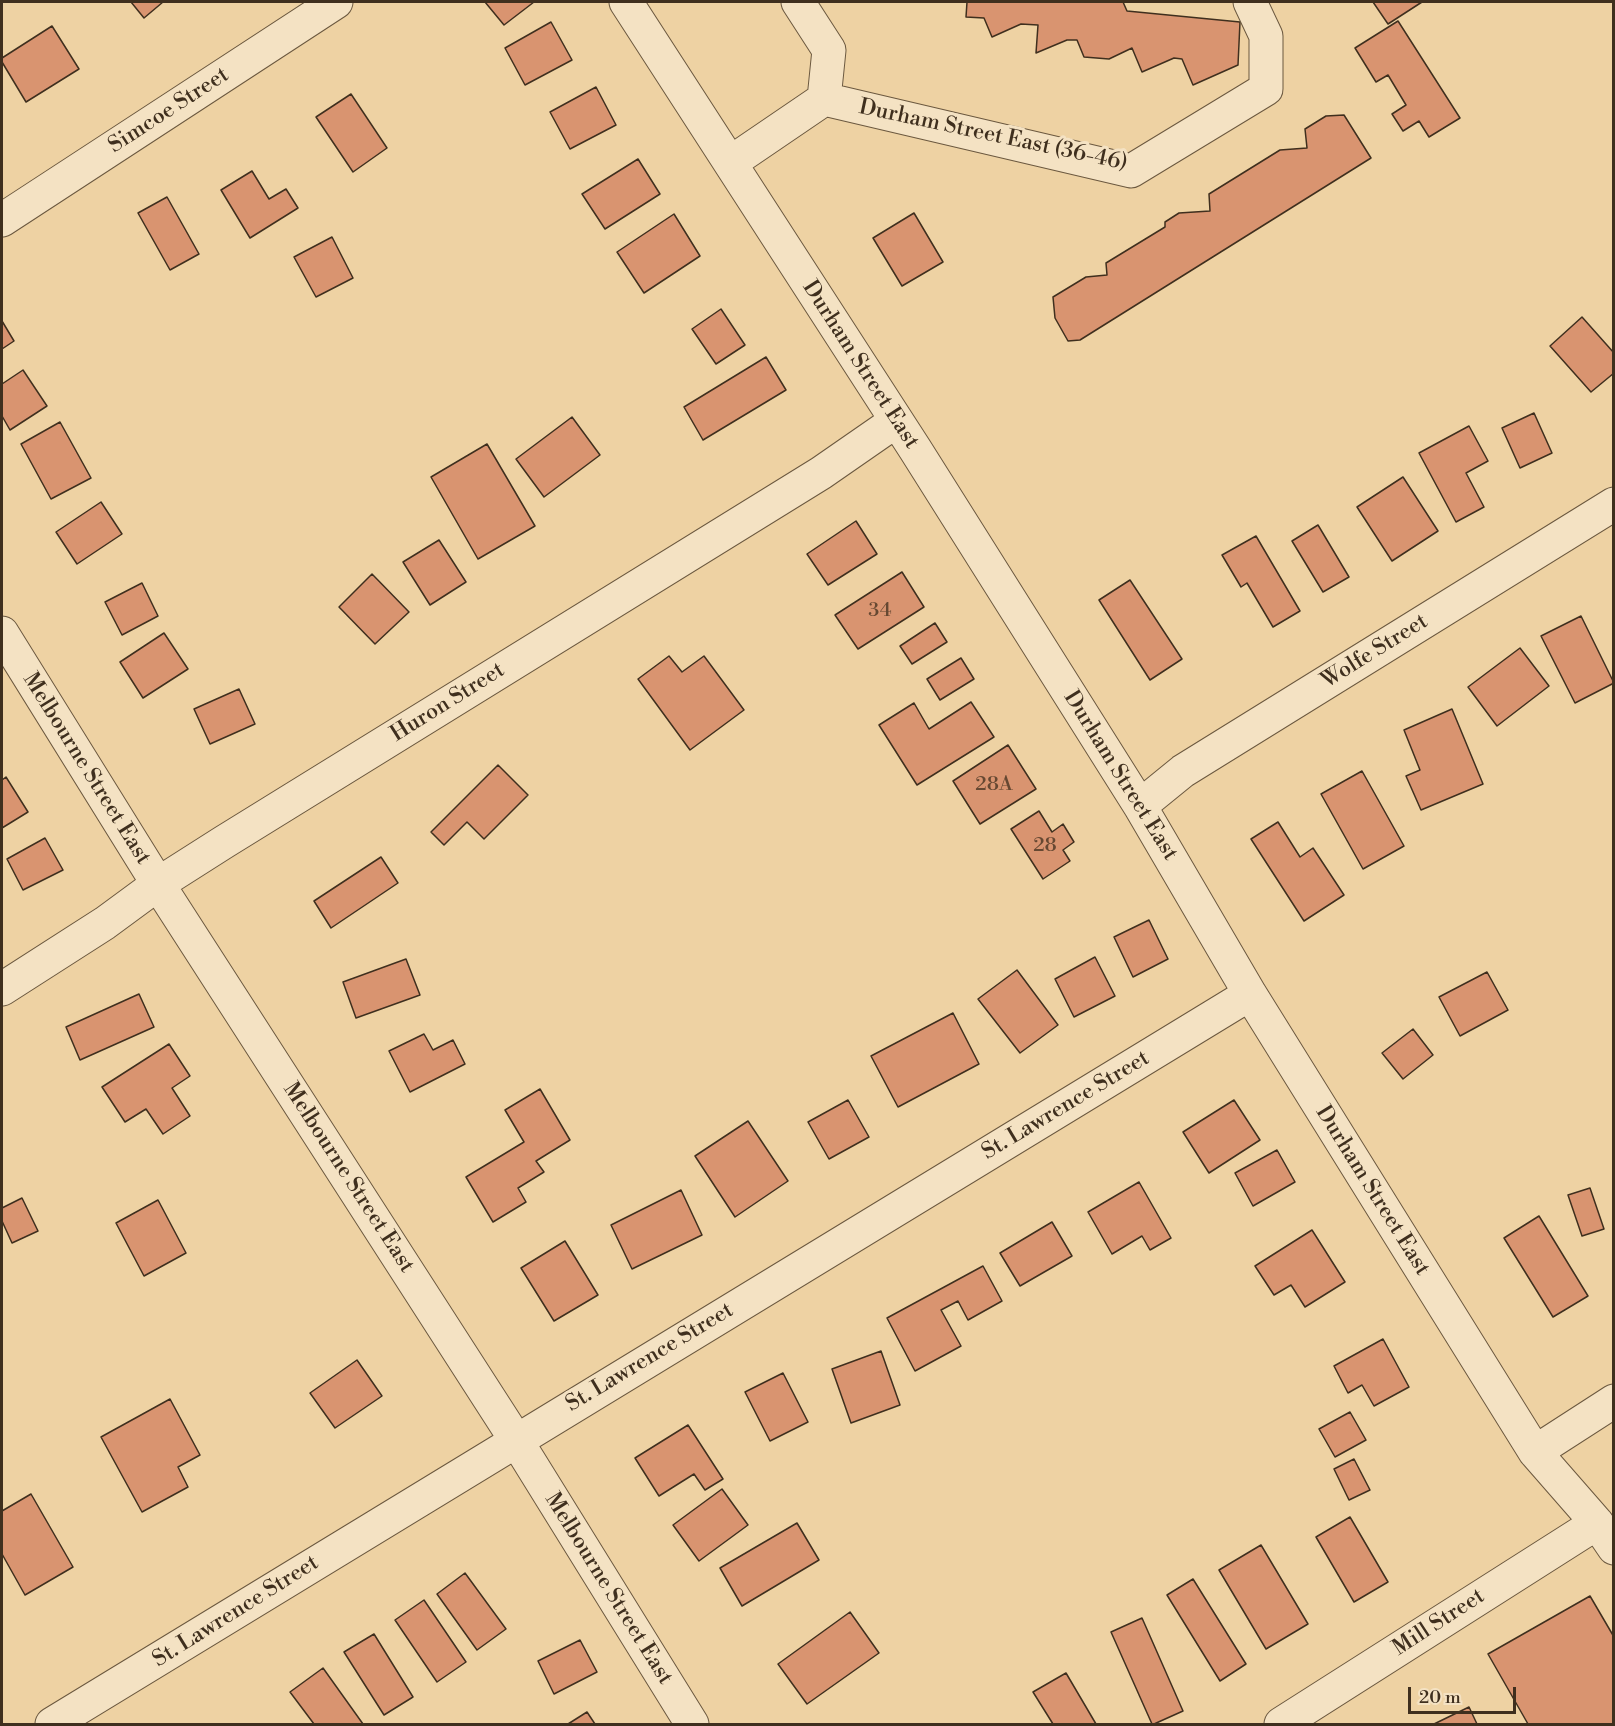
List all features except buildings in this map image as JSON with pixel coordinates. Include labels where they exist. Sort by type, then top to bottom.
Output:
[{"type":"street","name":"Simcoe Street","points":[[2,220],[336,2]]},
{"type":"street","name":"Durham Street East","points":[[626,2],[1140,806],[1250,994],[1535,1452],[1605,1535]]},
{"type":"street","points":[[730,163],[824,99],[829,50],[798,2]]},
{"type":"street","name":"Durham Street East (36-46)","points":[[824,99],[1131,171],[1266,89],[1266,36],[1250,2]]},
{"type":"street","name":"Huron Street","points":[[2,989],[105,922],[158,884],[821,473],[896,421]]},
{"type":"street","name":"Wolfe Street","points":[[1140,806],[1183,771],[1614,504]]},
{"type":"street","name":"Melbourne Street East","points":[[2,633],[158,884],[516,1440],[692,1725]]},
{"type":"street","name":"St. Lawrence Street","points":[[52,1725],[1250,994]]},
{"type":"street","points":[[1535,1452],[1614,1401]]},
{"type":"street","name":"Mill Street","points":[[1281,1725],[1605,1535]]}]
